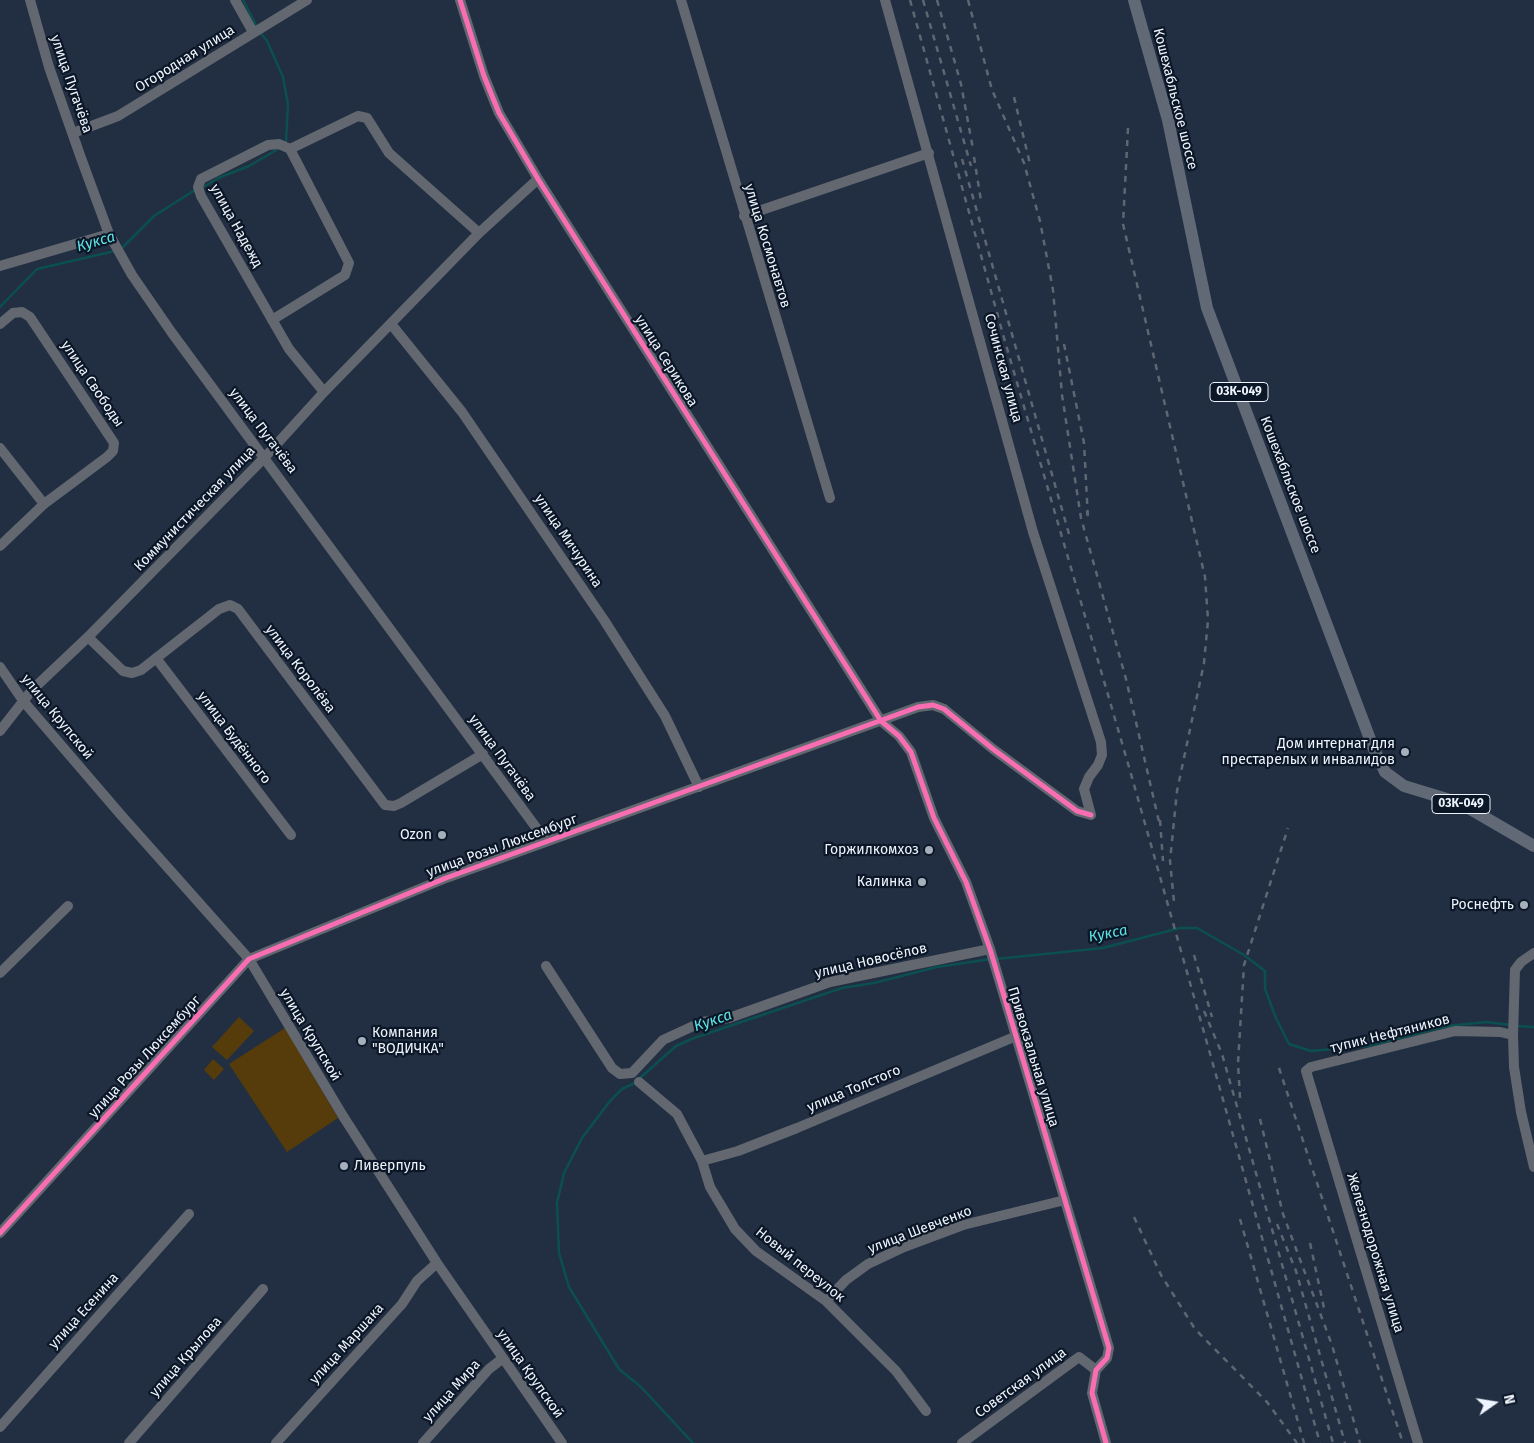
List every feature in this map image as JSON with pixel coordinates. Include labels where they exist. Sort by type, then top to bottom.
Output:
[{"type":"main road","name":"Кошехабльское шоссе","points":[[1134,0],[1168,120],[1207,308],[1373,748],[1385,772],[1404,786],[1460,803],[1534,846]]},
{"type":"street","name":"улица Пугачёва","points":[[30,0],[49,67],[109,234],[117,244],[132,275],[172,333],[546,841]]},
{"type":"street","points":[[235,0],[254,32]]},
{"type":"street","name":"Огородная улица","points":[[73,133],[118,116],[307,0]]},
{"type":"street","name":"улица Серикова","points":[[460,0],[484,76],[499,113],[538,179],[881,721]]},
{"type":"street","name":"улица Космонавтов","points":[[681,0],[744,216],[830,498]]},
{"type":"street","name":"Сочинская улица","points":[[885,0],[930,153],[1033,532],[1101,742],[1102,756],[1084,789],[1091,815]]},
{"type":"street","points":[[272,320],[345,275],[349,263],[290,149],[358,116],[368,118],[389,153],[479,233]]},
{"type":"street","name":"улица Надежд","points":[[290,149],[279,144],[268,144],[201,179],[198,187],[200,196],[289,349],[324,392]]},
{"type":"street","points":[[744,216],[930,153]]},
{"type":"street","name":"Коммунистическая улица","points":[[0,731],[32,690],[88,637],[265,457],[324,392],[479,233],[538,179]]},
{"type":"street","points":[[0,266],[109,234]]},
{"type":"street","name":"улица Свободы","points":[[0,324],[13,314],[22,312],[30,316],[114,443],[113,451],[107,457],[44,504],[0,546]]},
{"type":"street","name":"улица Мичурина","points":[[391,324],[462,412],[604,620],[665,716],[699,787]]},
{"type":"street","points":[[0,448],[44,504]]},
{"type":"street","name":"улица Королёва","points":[[88,637],[123,671],[132,673],[141,670],[219,609],[230,605],[238,609],[385,805],[394,806],[401,803],[483,754]]},
{"type":"street","name":"улица Будённого","points":[[156,658],[291,835]]},
{"type":"street","name":"улица Крупской","points":[[0,667],[24,702],[249,959],[343,1116],[437,1263],[562,1443]]},
{"type":"street","name":"улица Розы Люксембург","points":[[0,1233],[249,959],[446,878],[918,706],[933,705],[944,709],[993,749],[1077,811],[1091,815]]},
{"type":"street","name":"Привокзальная улица","points":[[881,721],[899,736],[910,752],[934,818],[966,882],[991,956],[1109,1348],[1107,1358],[1096,1370],[1092,1393],[1106,1443]]},
{"type":"street","points":[[0,974],[68,906]]},
{"type":"street","points":[[1534,953],[1521,962],[1515,970],[1513,1029],[1514,1067],[1521,1112],[1534,1167]]},
{"type":"street","name":"улица Новосёлов","points":[[546,966],[612,1068],[620,1074],[632,1073],[663,1040],[674,1033],[702,1022],[729,1018],[830,982],[991,956]]},
{"type":"street","name":"тупик Нефтяников","points":[[1306,1071],[1310,1067],[1455,1031],[1500,1032],[1513,1029]]},
{"type":"street","name":"улица Толстого","points":[[702,1161],[738,1151],[788,1132],[1014,1037]]},
{"type":"street","name":"Железнодорожная улица","points":[[1306,1071],[1418,1443]]},
{"type":"street","name":"Новый переулок","points":[[639,1082],[677,1114],[702,1161],[710,1187],[735,1229],[756,1251],[826,1301],[896,1371],[926,1410]]},
{"type":"street","name":"улица Шевченко","points":[[826,1301],[846,1280],[868,1264],[904,1247],[963,1225],[1066,1200]]},
{"type":"street","name":"улица Есенина","points":[[0,1427],[189,1214]]},
{"type":"street","name":"улица Маршака","points":[[276,1443],[402,1304],[417,1281],[437,1263]]},
{"type":"street","name":"улица Крылова","points":[[129,1443],[263,1289]]},
{"type":"street","name":"Советская улица","points":[[962,1443],[1079,1357],[1096,1370]]},
{"type":"street","name":"улица Мира","points":[[423,1443],[489,1369],[502,1359]]},
{"type":"shaded area","points":[[239,1017],[254,1031],[227,1060],[212,1047]]},
{"type":"shaded area","points":[[285,1028],[338,1118],[287,1152],[229,1064]]},
{"type":"shaded area","points":[[213,1059],[224,1069],[214,1080],[204,1070]]},
{"type":"waterway","name":"Кукса","points":[[243,0],[256,25]]},
{"type":"waterway","name":"Кукса","points":[[260,32],[267,41],[283,77],[288,105],[286,141]]},
{"type":"waterway","name":"Кукса","points":[[202,188],[218,178],[249,166],[278,149]]},
{"type":"waterway","name":"Кукса","points":[[121,249],[154,216],[195,190]]},
{"type":"waterway","name":"Кукса","points":[[0,307],[37,269],[115,251]]},
{"type":"waterway","name":"Кукса","points":[[996,959],[1103,948],[1180,928],[1197,928],[1244,955],[1265,971],[1265,989],[1276,1018],[1289,1044],[1311,1051],[1368,1046],[1448,1026],[1486,1022],[1512,1025]]},
{"type":"waterway","name":"Кукса","points":[[640,1078],[676,1046],[694,1038],[842,988],[874,983],[937,967],[991,959]]},
{"type":"waterway","name":"Кукса","points":[[1517,1026],[1534,1027]]},
{"type":"waterway","name":"Кукса","points":[[635,1083],[622,1089],[610,1101],[582,1138],[564,1173],[557,1203],[559,1253],[569,1287],[619,1369],[641,1387],[693,1443]]},
{"type":"railway","points":[[910,0],[1004,338],[1129,767],[1320,1443]]},
{"type":"railway","points":[[923,0],[971,166]]},
{"type":"railway","points":[[937,0],[961,84],[973,149]]},
{"type":"railway","points":[[968,0],[992,90],[1024,163],[1040,221],[1053,290],[1062,395],[1081,518],[1126,679],[1160,826]]},
{"type":"railway","points":[[1014,97],[1030,164]]},
{"type":"railway","points":[[1128,128],[1123,224],[1205,577],[1208,620],[1204,663],[1177,791],[1170,861],[1174,902]]},
{"type":"railway","points":[[974,157],[981,201]]},
{"type":"railway","points":[[962,159],[1069,534]]},
{"type":"railway","points":[[1064,344],[1084,443],[1088,519],[1087,511]]},
{"type":"railway","points":[[1160,820],[1163,861]]},
{"type":"railway","points":[[1240,1098],[1238,1063],[1244,965],[1288,828]]},
{"type":"railway","points":[[1194,955],[1212,1017]]},
{"type":"railway","points":[[1204,1011],[1222,1054],[1333,1443]]},
{"type":"railway","points":[[1279,1068],[1403,1443]]},
{"type":"railway","points":[[1260,1119],[1283,1214],[1332,1345],[1360,1443]]},
{"type":"railway","points":[[1134,1217],[1161,1275],[1195,1329],[1267,1402],[1297,1443]]},
{"type":"railway","points":[[1240,1219],[1304,1443]]},
{"type":"railway","points":[[1277,1224],[1296,1271],[1345,1443]]},
{"type":"railway","points":[[1310,1243],[1324,1308]]},
{"type":"cycle path","points":[[460,0],[484,76],[499,113],[538,179],[881,721],[899,736],[911,752],[934,818],[966,882],[990,949],[1109,1348],[1107,1358],[1096,1370],[1092,1393],[1106,1443]]},
{"type":"cycle path","points":[[0,1233],[249,959],[446,878],[918,707],[933,705],[944,709],[993,749],[1077,811],[1091,815]]},
{"type":"place","name":"Дом интернат для престарелых и инвалидов","points":[[1405,752]]},
{"type":"place","name":"Ozon","points":[[442,835]]},
{"type":"place","name":"Горжилкомхоз","points":[[929,850]]},
{"type":"place","name":"Калинка","points":[[922,882]]},
{"type":"place","name":"Роснефть","points":[[1524,905]]},
{"type":"place","name":"Компания \"ВОДИЧКА\"","points":[[362,1041]]},
{"type":"place","name":"Ливерпуль","points":[[344,1166]]}]
